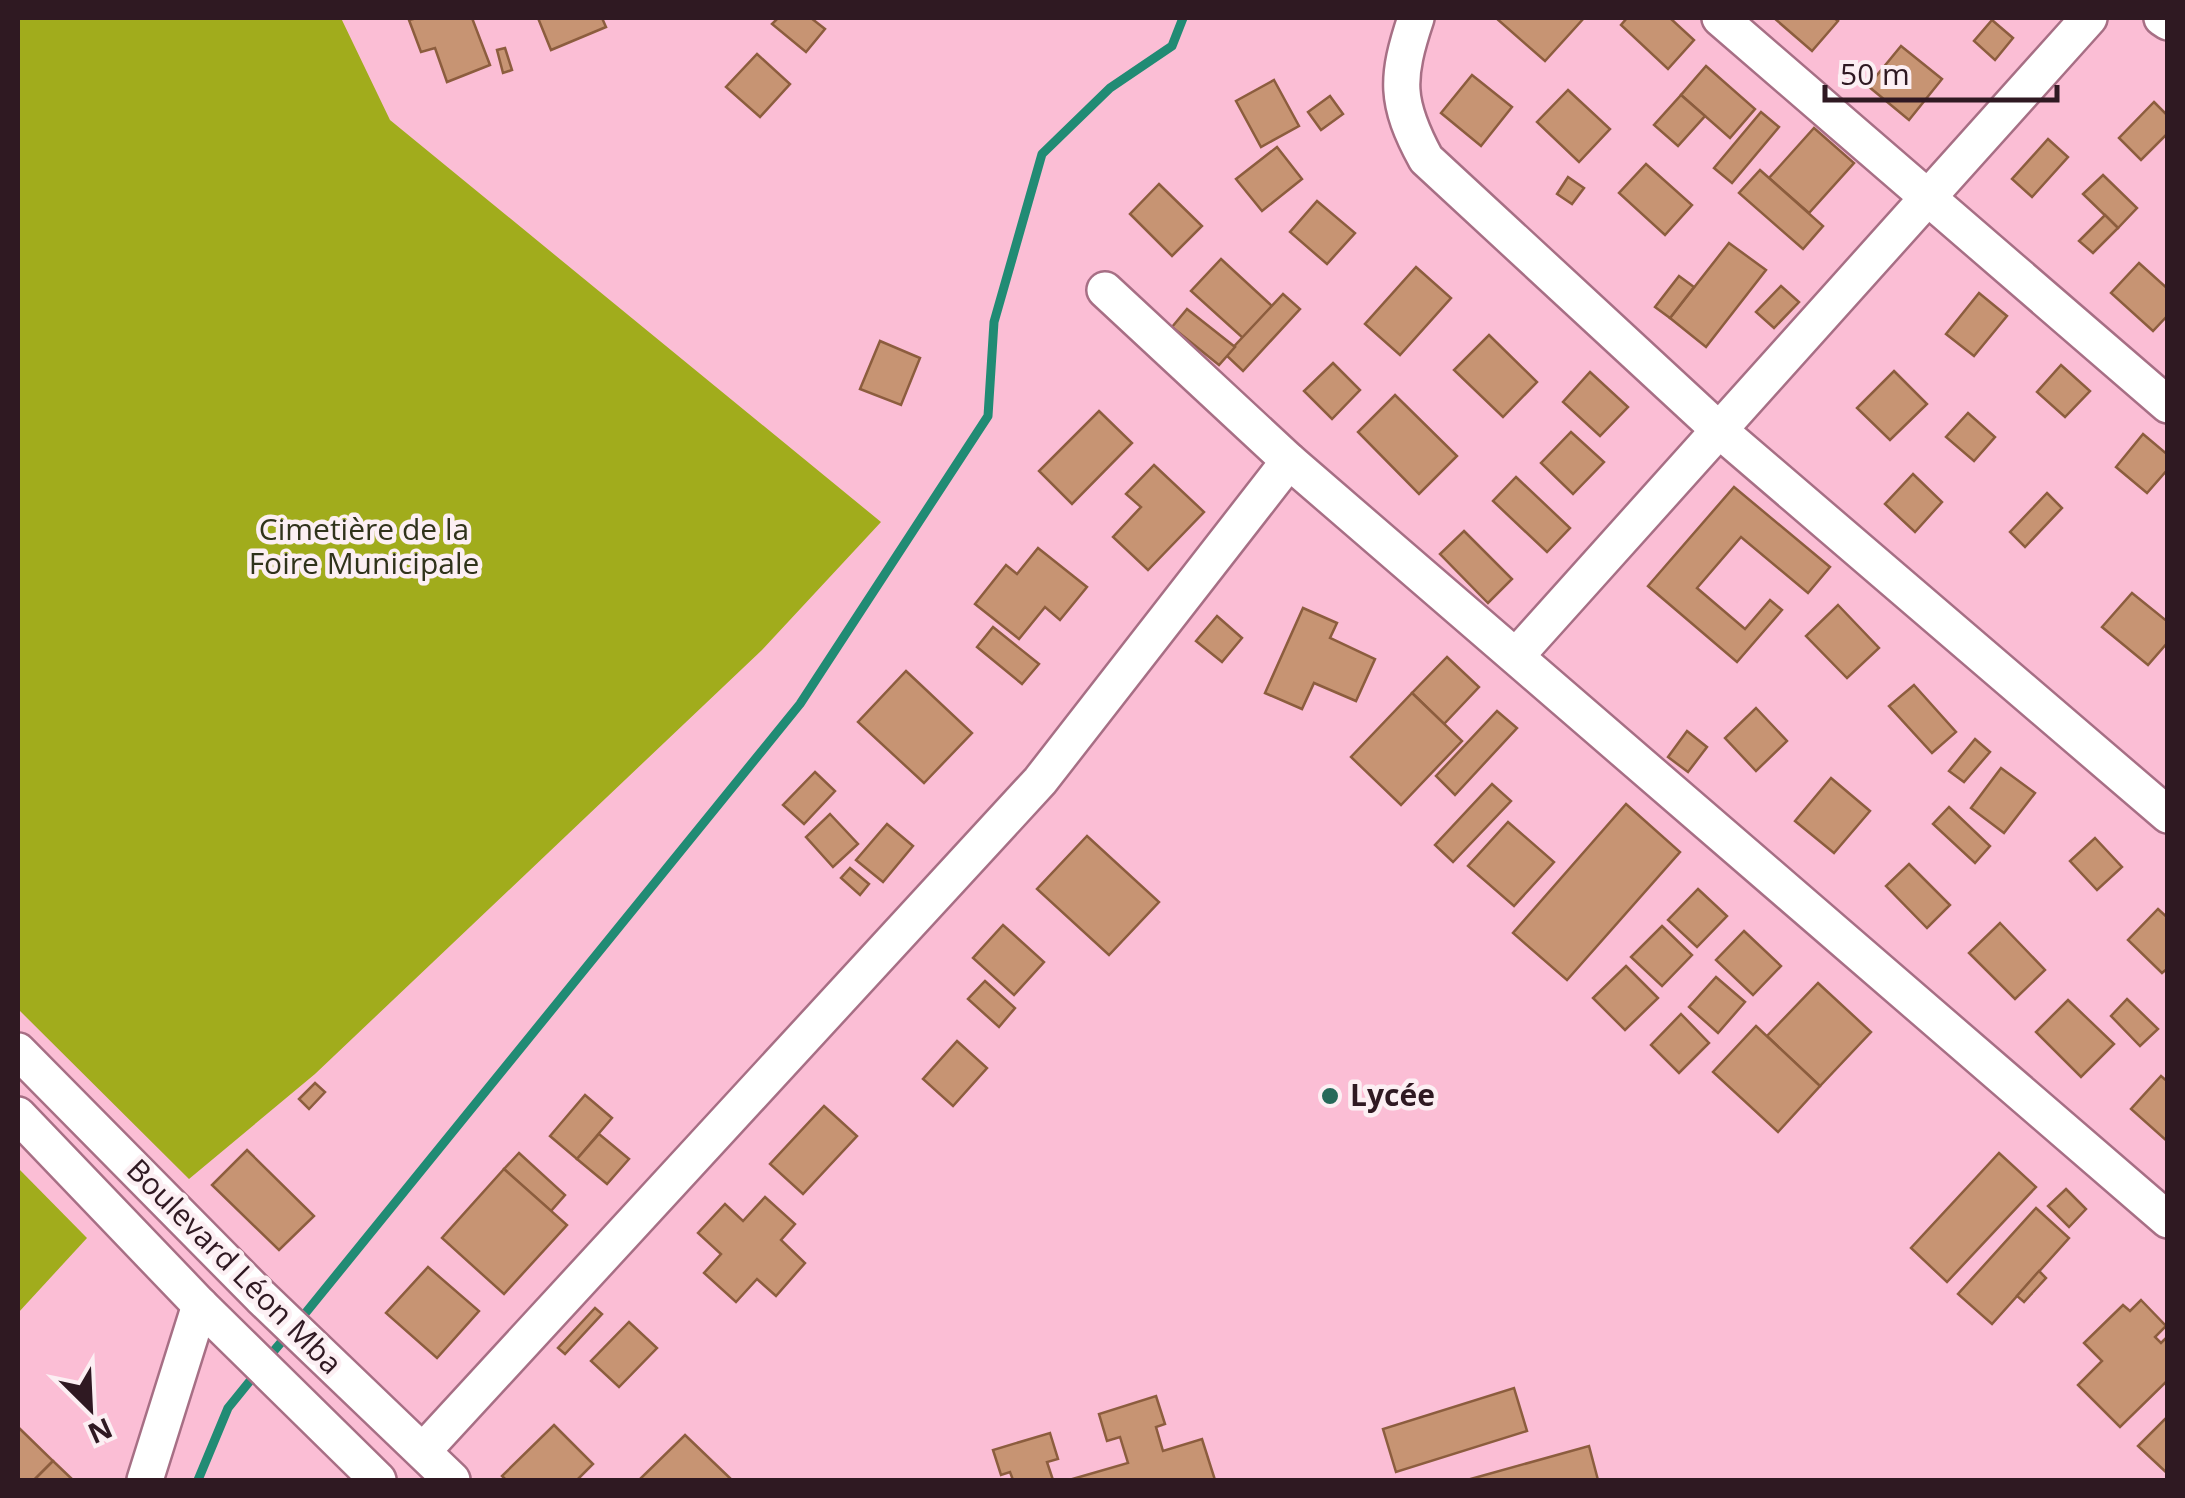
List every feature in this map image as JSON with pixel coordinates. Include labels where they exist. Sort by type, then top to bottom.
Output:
[{"type":"street","points":[[1416,18],[1399,68],[1404,118],[1426,159],[1720,430],[2168,815]]},
{"type":"street","points":[[1720,18],[2168,405]]},
{"type":"street","points":[[1517,655],[2089,18]]},
{"type":"street","points":[[1105,290],[1289,460],[2168,1220]]},
{"type":"street","points":[[423,1451],[1040,781],[1289,460]]},
{"type":"street","name":"Boulevard Léon Mba","points":[[18,1050],[261,1297],[452,1480]]},
{"type":"street","name":"Boulevard Léon Mba","points":[[18,1115],[200,1306],[378,1480]]},
{"type":"street","points":[[145,1480],[200,1306]]},
{"type":"green space","name":"Cimetière de la Foire Municipale","points":[[18,18],[341,18],[390,120],[881,522],[762,650],[315,1074],[189,1179],[18,1009]]},
{"type":"green space","points":[[18,1168],[87,1238],[18,1313]]},
{"type":"building","points":[[472,18],[490,65],[447,82],[435,48],[421,52],[409,20]]},
{"type":"building","points":[[538,18],[602,18],[606,27],[551,50]]},
{"type":"building","points":[[778,18],[811,18],[825,29],[806,52],[772,24]]},
{"type":"building","points":[[1496,18],[1584,18],[1545,61]]},
{"type":"building","points":[[1627,18],[1670,18],[1694,40],[1668,69],[1621,25]]},
{"type":"building","points":[[1774,18],[1834,18],[1838,21],[1812,51]]},
{"type":"building","points":[[1992,20],[2013,38],[1995,60],[1974,41]]},
{"type":"building","points":[[1901,46],[1942,79],[1909,120],[1868,86]]},
{"type":"building","points":[[505,48],[512,70],[503,73],[497,50]]},
{"type":"building","points":[[757,54],[790,84],[760,117],[726,87]]},
{"type":"building","points":[[1706,66],[1755,109],[1730,138],[1681,95]]},
{"type":"building","points":[[1472,75],[1512,107],[1481,146],[1441,113]]},
{"type":"building","points":[[1274,80],[1299,126],[1261,147],[1236,101]]},
{"type":"building","points":[[1568,90],[1610,129],[1579,162],[1537,122]]},
{"type":"building","points":[[1681,95],[1705,116],[1678,146],[1654,125]]},
{"type":"building","points":[[1330,96],[1343,114],[1321,130],[1308,112]]},
{"type":"building","points":[[2154,102],[2168,116],[2168,133],[2141,160],[2119,138]]},
{"type":"building","points":[[1761,112],[1779,127],[1732,183],[1714,168]]},
{"type":"building","points":[[1814,128],[1854,163],[1809,213],[1769,178]]},
{"type":"building","points":[[2048,139],[2068,157],[2032,197],[2012,179]]},
{"type":"building","points":[[1277,147],[1302,179],[1262,211],[1236,179]]},
{"type":"building","points":[[1646,164],[1692,205],[1665,235],[1619,193]]},
{"type":"building","points":[[1760,170],[1823,226],[1803,249],[1739,193]]},
{"type":"building","points":[[2103,175],[2137,208],[2118,228],[2083,194]]},
{"type":"building","points":[[1568,177],[1584,188],[1572,204],[1557,194]]},
{"type":"building","points":[[1159,184],[1202,226],[1172,256],[1130,214]]},
{"type":"building","points":[[1317,201],[1355,233],[1327,264],[1290,232]]},
{"type":"building","points":[[2105,215],[2118,228],[2093,253],[2079,241]]},
{"type":"building","points":[[1729,243],[1766,270],[1706,347],[1670,318]]},
{"type":"building","points":[[1221,259],[1272,306],[1243,338],[1191,291]]},
{"type":"building","points":[[2139,263],[2168,289],[2168,315],[2153,331],[2111,293]]},
{"type":"building","points":[[1416,267],[1451,298],[1400,355],[1365,324]]},
{"type":"building","points":[[1679,276],[1694,287],[1670,318],[1655,307]]},
{"type":"building","points":[[1781,286],[1799,302],[1774,328],[1756,312]]},
{"type":"building","points":[[1979,293],[2007,316],[1974,356],[1946,334]]},
{"type":"building","points":[[1283,294],[1300,309],[1243,371],[1226,355]]},
{"type":"building","points":[[1187,309],[1235,347],[1219,365],[1172,327]]},
{"type":"building","points":[[1489,335],[1537,382],[1503,417],[1454,370]]},
{"type":"building","points":[[880,341],[920,358],[901,405],[860,389]]},
{"type":"building","points":[[1333,363],[1360,390],[1332,419],[1304,391]]},
{"type":"building","points":[[2061,365],[2090,391],[2065,417],[2037,392]]},
{"type":"building","points":[[1894,371],[1927,404],[1890,440],[1857,408]]},
{"type":"building","points":[[1590,372],[1628,407],[1600,436],[1563,402]]},
{"type":"building","points":[[1395,395],[1457,456],[1419,494],[1358,432]]},
{"type":"building","points":[[1099,411],[1132,443],[1072,504],[1039,471]]},
{"type":"building","points":[[1968,413],[1995,437],[1974,461],[1946,437]]},
{"type":"building","points":[[1571,432],[1604,462],[1573,494],[1541,463]]},
{"type":"building","points":[[2143,434],[2168,455],[2168,469],[2147,493],[2116,467]]},
{"type":"building","points":[[1154,465],[1204,512],[1148,570],[1113,537],[1141,507],[1126,494]]},
{"type":"building","points":[[1913,474],[1942,502],[1915,532],[1885,504]]},
{"type":"building","points":[[1516,477],[1570,528],[1547,552],[1493,501]]},
{"type":"building","points":[[1734,487],[1830,567],[1808,593],[1741,537],[1697,588],[1745,629],[1770,600],[1782,610],[1737,662],[1648,586]]},
{"type":"building","points":[[2047,493],[2062,508],[2025,547],[2010,532]]},
{"type":"building","points":[[1464,531],[1512,579],[1488,603],[1440,554]]},
{"type":"building","points":[[1038,548],[1087,587],[1060,620],[1045,607],[1019,639],[975,604],[1006,565],[1017,574]]},
{"type":"building","points":[[2132,593],[2168,622],[2168,642],[2148,665],[2102,627]]},
{"type":"building","points":[[1838,605],[1879,648],[1847,678],[1806,636]]},
{"type":"building","points":[[1303,608],[1337,623],[1330,638],[1375,659],[1356,701],[1314,683],[1302,709],[1265,693]]},
{"type":"building","points":[[1217,616],[1242,638],[1222,662],[1196,641]]},
{"type":"building","points":[[993,627],[1039,664],[1022,684],[977,647]]},
{"type":"building","points":[[1447,657],[1479,687],[1444,724],[1412,693]]},
{"type":"building","points":[[906,671],[972,733],[924,783],[858,722]]},
{"type":"building","points":[[1914,685],[1956,732],[1932,753],[1889,706]]},
{"type":"building","points":[[1412,693],[1462,741],[1401,805],[1351,757]]},
{"type":"building","points":[[1756,708],[1787,741],[1756,771],[1725,738]]},
{"type":"building","points":[[1497,711],[1517,728],[1455,795],[1436,776]]},
{"type":"building","points":[[1687,731],[1707,747],[1688,772],[1668,757]]},
{"type":"building","points":[[1975,739],[1990,752],[1964,782],[1949,771]]},
{"type":"building","points":[[2001,768],[2035,793],[2004,833],[1971,808]]},
{"type":"building","points":[[815,772],[835,791],[804,824],[783,805]]},
{"type":"building","points":[[1831,778],[1870,811],[1834,853],[1795,821]]},
{"type":"building","points":[[1492,784],[1511,801],[1453,862],[1435,845]]},
{"type":"building","points":[[1626,804],[1680,852],[1567,980],[1513,933]]},
{"type":"building","points":[[1949,807],[1990,846],[1975,863],[1933,824]]},
{"type":"building","points":[[830,814],[858,844],[833,867],[806,837]]},
{"type":"building","points":[[1508,822],[1554,862],[1514,906],[1468,866]]},
{"type":"building","points":[[887,824],[913,846],[883,882],[856,860]]},
{"type":"building","points":[[1087,836],[1159,902],[1109,955],[1037,889]]},
{"type":"building","points":[[2095,838],[2122,867],[2097,890],[2070,861]]},
{"type":"building","points":[[1909,864],[1950,905],[1927,928],[1886,886]]},
{"type":"building","points":[[850,868],[869,884],[860,895],[841,878]]},
{"type":"building","points":[[1698,889],[1727,916],[1697,947],[1668,920]]},
{"type":"building","points":[[2158,909],[2168,918],[2168,968],[2162,973],[2128,940]]},
{"type":"building","points":[[2000,923],[2045,970],[2015,999],[1969,953]]},
{"type":"building","points":[[1003,925],[1044,962],[1014,995],[973,958]]},
{"type":"building","points":[[1662,926],[1692,955],[1662,986],[1631,957]]},
{"type":"building","points":[[1744,931],[1781,966],[1753,995],[1716,960]]},
{"type":"building","points":[[1626,966],[1658,998],[1625,1030],[1593,998]]},
{"type":"building","points":[[1716,977],[1745,1002],[1718,1033],[1689,1007]]},
{"type":"building","points":[[985,981],[1015,1008],[999,1027],[968,999]]},
{"type":"building","points":[[1818,983],[1871,1032],[1820,1086],[1767,1036]]},
{"type":"building","points":[[2127,999],[2158,1029],[2140,1046],[2111,1016]]},
{"type":"building","points":[[2068,1000],[2114,1044],[2081,1077],[2036,1032]]},
{"type":"building","points":[[1681,1014],[1709,1043],[1679,1073],[1651,1045]]},
{"type":"building","points":[[1756,1026],[1820,1086],[1778,1132],[1713,1072]]},
{"type":"building","points":[[957,1041],[987,1068],[953,1106],[923,1079]]},
{"type":"building","points":[[2161,1076],[2168,1082],[2168,1142],[2131,1109]]},
{"type":"building","points":[[315,1083],[325,1092],[309,1109],[299,1099]]},
{"type":"building","points":[[585,1095],[612,1118],[577,1159],[550,1136]]},
{"type":"building","points":[[824,1106],[857,1136],[803,1194],[770,1164]]},
{"type":"building","points":[[599,1134],[629,1159],[607,1184],[577,1159]]},
{"type":"building","points":[[247,1150],[314,1216],[279,1250],[212,1185]]},
{"type":"building","points":[[519,1153],[565,1195],[551,1211],[504,1169]]},
{"type":"building","points":[[1999,1153],[2036,1187],[1947,1282],[1911,1248]]},
{"type":"building","points":[[504,1169],[567,1225],[504,1294],[442,1238]]},
{"type":"building","points":[[2066,1189],[2086,1209],[2069,1227],[2048,1206]]},
{"type":"building","points":[[765,1197],[795,1224],[781,1240],[805,1263],[776,1296],[757,1279],[736,1302],[704,1273],[721,1254],[698,1233],[725,1204],[743,1221]]},
{"type":"building","points":[[2036,1208],[2069,1238],[1992,1324],[1958,1294]]},
{"type":"building","points":[[428,1267],[479,1311],[437,1358],[386,1313]]},
{"type":"building","points":[[2039,1271],[2046,1278],[2024,1302],[2017,1296]]},
{"type":"building","points":[[2141,1300],[2166,1326],[2155,1337],[2161,1343],[2168,1336],[2168,1380],[2120,1427],[2078,1385],[2102,1361],[2084,1343],[2123,1305],[2130,1311]]},
{"type":"building","points":[[595,1308],[602,1314],[565,1354],[558,1348]]},
{"type":"building","points":[[629,1322],[657,1348],[619,1387],[591,1361]]},
{"type":"building","points":[[1514,1388],[1527,1431],[1396,1472],[1383,1429]]},
{"type":"building","points":[[1156,1396],[1165,1424],[1156,1427],[1163,1451],[1202,1439],[1215,1480],[1069,1480],[1128,1463],[1120,1437],[1107,1441],[1099,1414]]},
{"type":"building","points":[[2168,1416],[2168,1474],[2138,1446]]},
{"type":"building","points":[[554,1425],[593,1464],[577,1480],[506,1480],[502,1476]]},
{"type":"building","points":[[18,1427],[53,1461],[34,1480],[18,1480]]},
{"type":"building","points":[[1050,1433],[1058,1459],[1047,1462],[1053,1480],[1013,1480],[1010,1472],[1001,1475],[993,1450]]},
{"type":"building","points":[[685,1435],[732,1480],[639,1480]]},
{"type":"building","points":[[1589,1446],[1598,1480],[1467,1480]]},
{"type":"building","points":[[53,1461],[73,1480],[34,1480]]},
{"type":"waterway","points":[[299,1321],[800,704],[988,416],[994,322],[1042,154],[1110,88],[1172,46],[1183,18]]},
{"type":"waterway","points":[[267,1359],[289,1333]]},
{"type":"waterway","points":[[198,1480],[228,1408],[258,1371]]},
{"type":"place","name":"Lycée","points":[[1330,1096]]}]
